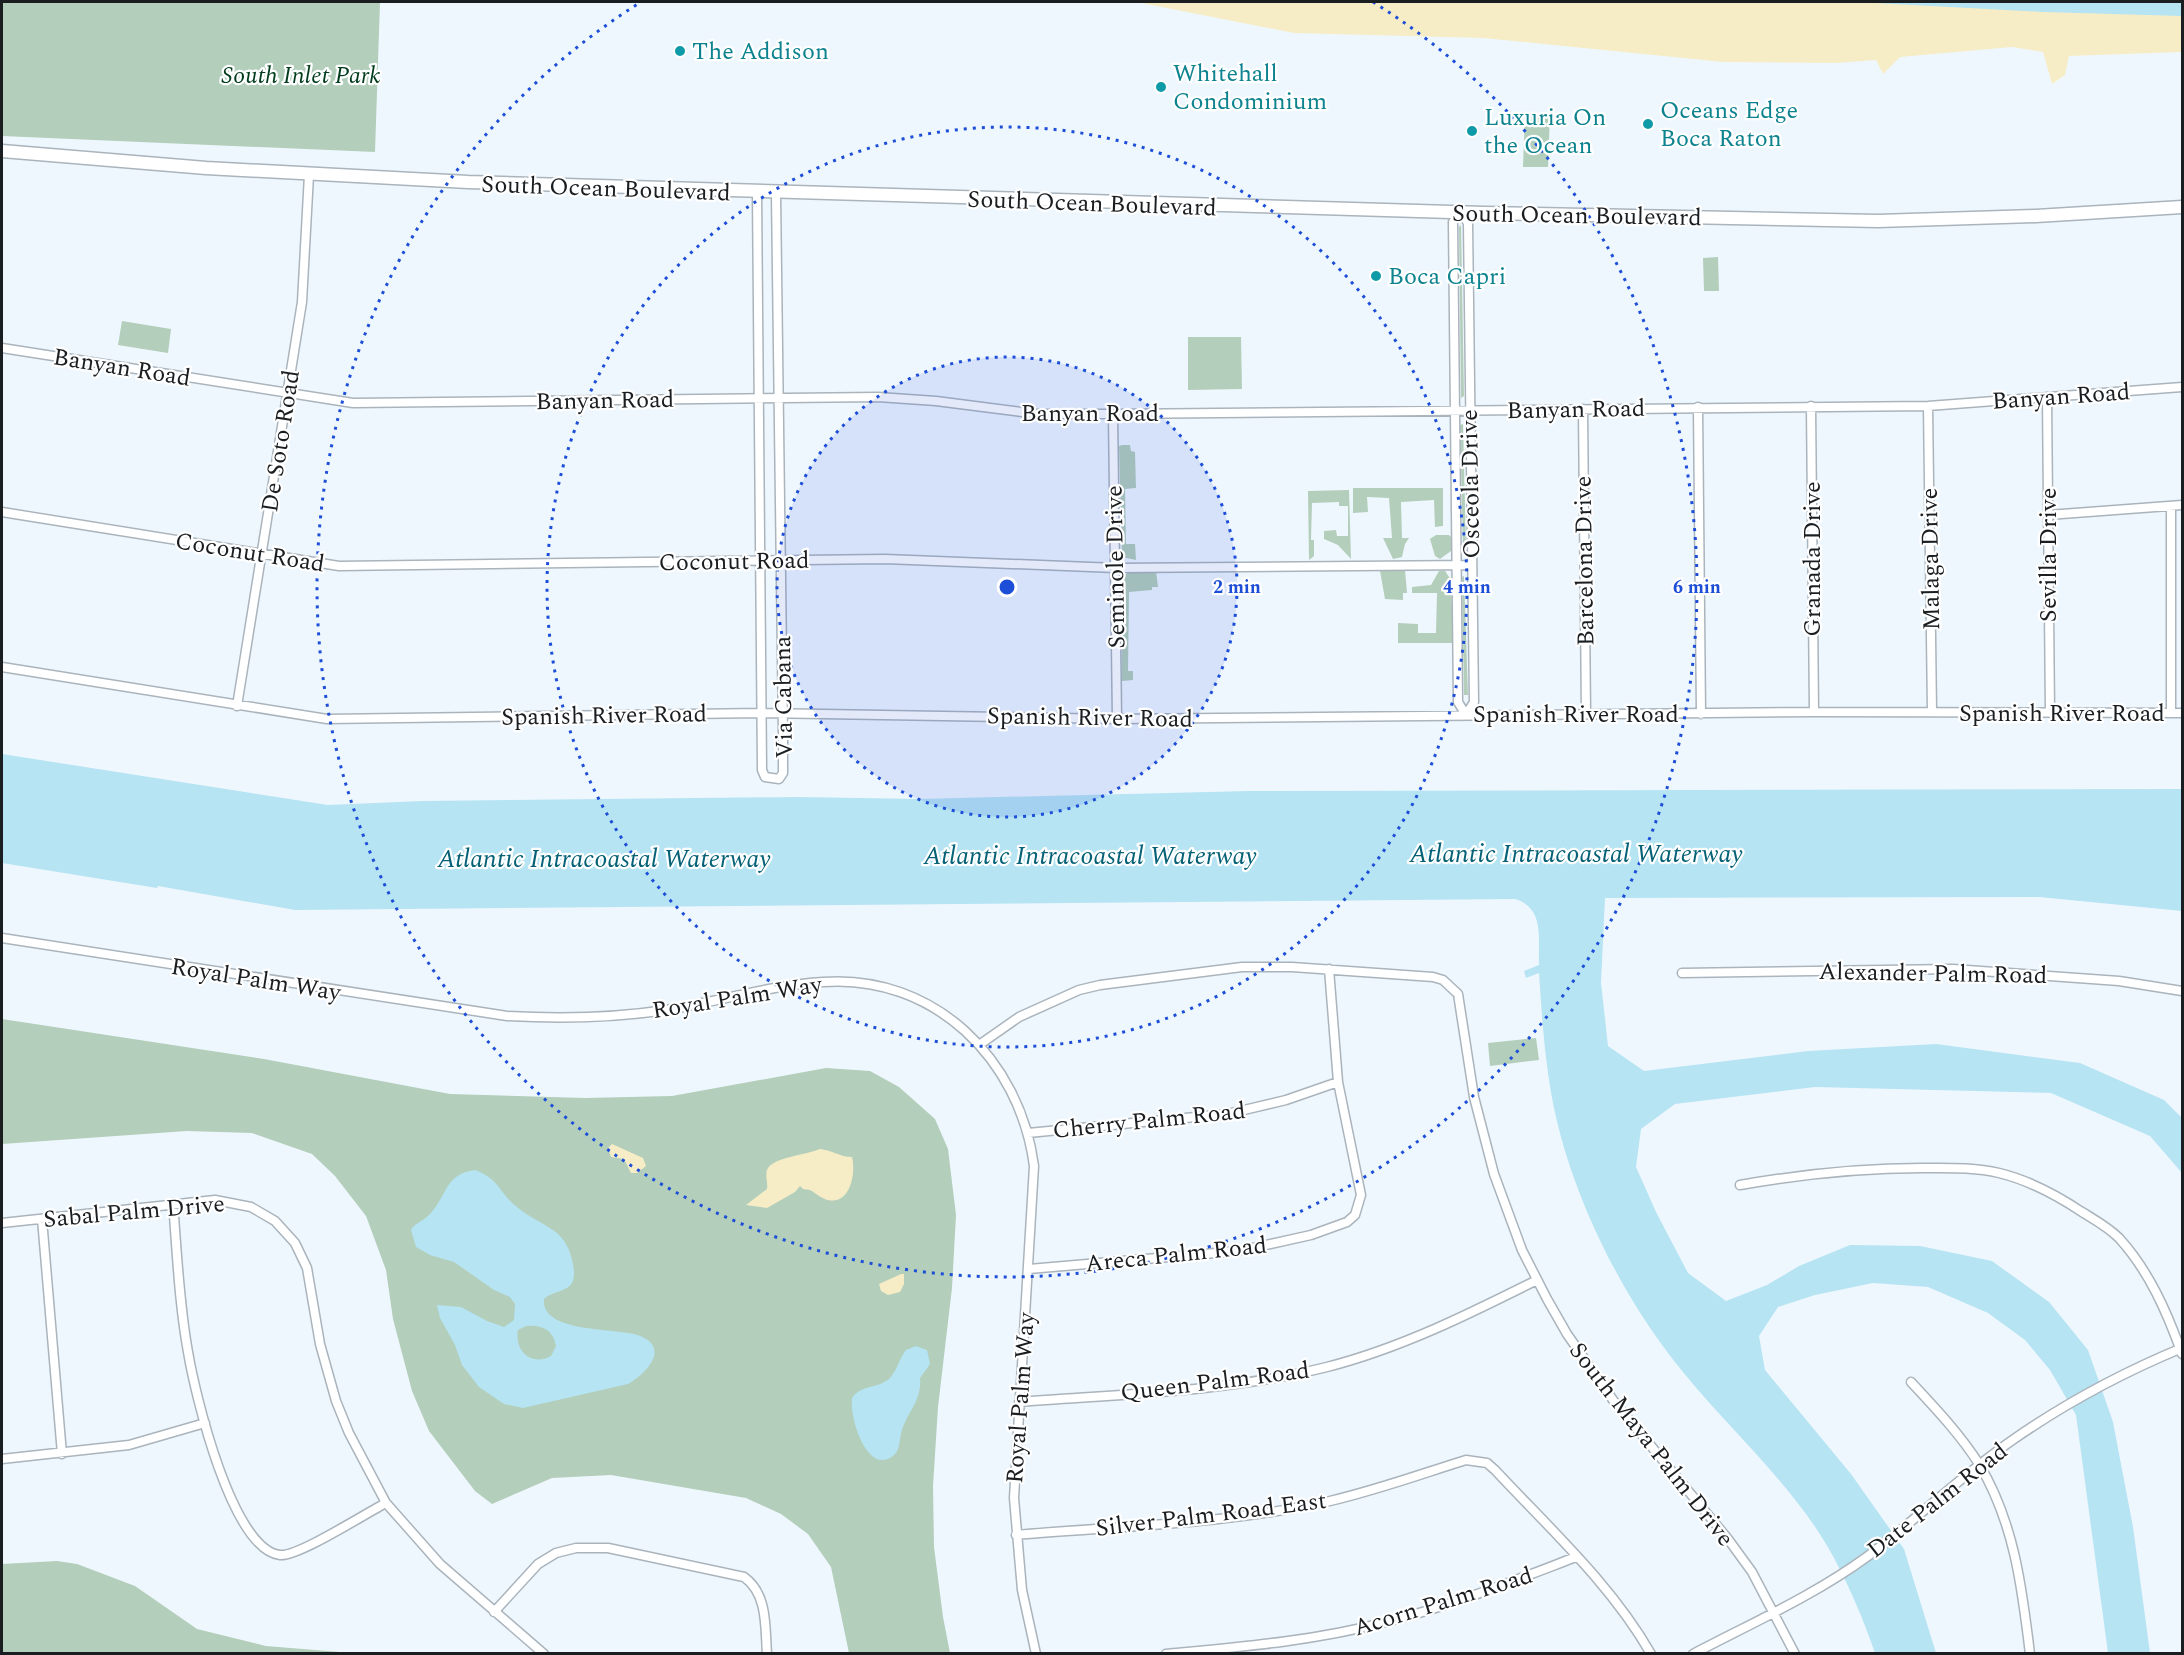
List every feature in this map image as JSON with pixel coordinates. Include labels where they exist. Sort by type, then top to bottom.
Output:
[{"type":"main road","name":"South Ocean Boulevard","points":[[2,151],[309,175],[776,194],[1461,212],[1878,221],[1984,218],[2182,207]]},
{"type":"street","name":"De Soto Road","points":[[237,706],[303,291],[309,175]]},
{"type":"street","name":"Via Cabana","points":[[757,193],[762,770],[765,777],[775,780],[782,777],[783,773],[776,194]]},
{"type":"street","name":"Osceola Drive","points":[[1461,212],[1468,223],[1470,410],[1474,702],[1466,715],[1458,702],[1453,222],[1461,212]]},
{"type":"street","name":"Banyan Road","points":[[2,348],[353,403],[901,398],[1026,414],[1113,414],[1928,406],[2182,387]]},
{"type":"street","name":"Sevilla Drive","points":[[2047,397],[2050,713]]},
{"type":"street","name":"Granada Drive","points":[[1811,406],[1814,712]]},
{"type":"street","name":"Malaga Drive","points":[[1928,406],[1932,712]]},
{"type":"street","points":[[1698,407],[1701,714]]},
{"type":"street","name":"Barcelona Drive","points":[[1583,409],[1586,714]]},
{"type":"street","name":"Seminole Drive","points":[[1113,414],[1117,719]]},
{"type":"street","points":[[2048,515],[2182,505]]},
{"type":"street","points":[[2170,713],[2172,506]]},
{"type":"street","name":"Coconut Road","points":[[2,512],[339,566],[885,559],[1116,568],[1471,565]]},
{"type":"street","name":"Spanish River Road","points":[[2,668],[327,719],[761,712],[1117,719],[1814,712],[2182,713]]},
{"type":"street","name":"Royal Palm Way","points":[[2,938],[507,1016],[567,1018],[626,1015],[694,1005],[803,983],[846,982],[888,989],[927,1004],[954,1021],[979,1045],[1004,1076],[1029,1133],[1035,1187],[1015,1461],[1016,1535],[1022,1590],[1036,1653]]},
{"type":"street","points":[[979,1045],[1020,1017],[1060,997],[1089,988],[1242,967],[1329,969]]},
{"type":"street","name":"South Maya Palm Drive","points":[[1329,969],[1433,976],[1454,988],[1461,1004],[1474,1096],[1485,1145],[1507,1212],[1537,1280],[1589,1368],[1728,1539],[1752,1572],[1795,1653]]},
{"type":"street","name":"Areca Palm Road","points":[[1029,1269],[1239,1251],[1311,1235],[1347,1222],[1355,1215],[1361,1195],[1338,1082],[1329,969]]},
{"type":"street","name":"Alexander Palm Road","points":[[1682,973],[1953,969],[2119,981],[2182,991]]},
{"type":"street","name":"Cherry Palm Road","points":[[1029,1133],[1227,1114],[1286,1100],[1338,1082]]},
{"type":"street","points":[[1740,1185],[1812,1173],[1885,1168],[1971,1168],[2003,1174],[2068,1202],[2107,1227],[2120,1239],[2151,1282],[2182,1351]]},
{"type":"street","name":"Sabal Palm Drive","points":[[2,1223],[215,1200],[243,1204],[275,1221],[295,1243],[310,1277],[320,1344],[336,1401],[349,1433],[386,1503],[440,1564],[544,1653]]},
{"type":"street","points":[[173,1203],[183,1319],[195,1389],[230,1499],[246,1531],[268,1551],[282,1555],[300,1550],[386,1503]]},
{"type":"street","points":[[42,1219],[62,1454]]},
{"type":"street","name":"Queen Palm Road","points":[[1019,1401],[1219,1386],[1299,1373],[1407,1341],[1537,1280]]},
{"type":"street","name":"Date Palm Road","points":[[1693,1653],[1774,1611],[1868,1556],[2014,1439],[2110,1382],[2182,1351]]},
{"type":"street","points":[[1911,1382],[1945,1419],[1980,1466],[1997,1498],[2014,1547],[2031,1653]]},
{"type":"street","points":[[2,1459],[129,1445],[205,1423]]},
{"type":"street","name":"Silver Palm Road East","points":[[1016,1535],[1221,1518],[1286,1509],[1372,1490],[1466,1460],[1473,1460],[1487,1463],[1495,1470],[1576,1557]]},
{"type":"street","points":[[494,1612],[530,1571],[547,1558],[576,1548],[608,1548],[744,1577],[753,1583],[762,1602],[767,1653]]},
{"type":"street","points":[[1576,1557],[1631,1619],[1651,1653]]},
{"type":"street","name":"Acorn Palm Road","points":[[1166,1653],[1293,1641],[1386,1622],[1476,1595],[1576,1557]]},
{"type":"green space","name":"South Inlet Park","points":[[2,2],[380,2],[375,152],[2,136]]},
{"type":"green space","points":[[1525,114],[1550,114],[1548,167],[1523,167]]},
{"type":"green space","points":[[1461,225],[1464,396],[1461,398],[1459,227]]},
{"type":"green space","points":[[1718,257],[1719,291],[1704,291],[1703,258]]},
{"type":"green space","points":[[122,321],[171,329],[168,353],[118,345]]},
{"type":"green space","points":[[1188,337],[1241,337],[1242,389],[1188,390]]},
{"type":"green space","points":[[1463,424],[1466,548],[1463,549],[1460,425]]},
{"type":"green space","points":[[1130,445],[1131,451],[1135,452],[1136,488],[1125,489],[1126,544],[1135,544],[1136,560],[1122,557],[1119,446]]},
{"type":"green space","points":[[1353,488],[1443,488],[1443,526],[1435,527],[1434,500],[1401,502],[1402,538],[1409,538],[1402,557],[1393,559],[1383,538],[1392,538],[1389,498],[1367,497],[1368,512],[1353,513]]},
{"type":"green space","points":[[1349,490],[1351,559],[1338,545],[1324,539],[1324,531],[1336,530],[1337,536],[1348,536],[1348,506],[1339,506],[1339,502],[1312,503],[1311,540],[1314,540],[1314,556],[1309,560],[1308,491]]},
{"type":"green space","points":[[1436,535],[1451,537],[1451,551],[1440,559],[1435,556],[1430,539]]},
{"type":"green space","points":[[1405,570],[1407,593],[1403,593],[1403,600],[1385,599],[1380,571]]},
{"type":"green space","points":[[1130,571],[1156,571],[1158,587],[1152,587],[1152,590],[1129,592],[1128,671],[1133,671],[1133,680],[1122,681],[1121,578]]},
{"type":"green space","points":[[1439,571],[1445,571],[1451,580],[1453,643],[1398,643],[1398,623],[1418,624],[1418,633],[1436,633],[1437,593],[1412,593],[1412,587],[1431,585]]},
{"type":"green space","points":[[1464,576],[1468,695],[1464,695],[1462,577]]},
{"type":"green space","points":[[2,1019],[264,1059],[450,1094],[585,1098],[672,1096],[826,1068],[870,1071],[899,1087],[935,1119],[948,1149],[956,1215],[952,1288],[938,1407],[933,1486],[934,1547],[950,1653],[849,1653],[831,1567],[808,1534],[781,1514],[746,1498],[611,1475],[552,1478],[492,1504],[475,1491],[429,1431],[412,1391],[393,1319],[386,1270],[366,1216],[335,1176],[312,1154],[252,1133],[187,1131],[2,1144]]},
{"type":"green space","points":[[1536,1038],[1539,1060],[1490,1066],[1488,1043]]},
{"type":"green space","points":[[57,1561],[77,1564],[135,1586],[197,1629],[266,1646],[352,1653],[2,1653],[2,1564]]},
{"type":"sand","points":[[1136,2],[2182,2],[2182,52],[2069,56],[2065,75],[2052,84],[2043,52],[2012,47],[1900,57],[1883,74],[1876,60],[1836,63],[1723,62],[1483,38],[1294,33]]},
{"type":"sand","points":[[612,1144],[643,1158],[646,1166],[637,1173],[631,1173],[624,1159],[611,1157],[608,1148]]},
{"type":"sand","points":[[820,1149],[852,1157],[852,1179],[847,1193],[842,1198],[828,1200],[800,1186],[795,1192],[767,1208],[746,1205],[767,1189],[766,1172],[770,1166],[783,1159]]},
{"type":"sand","points":[[904,1274],[904,1284],[900,1292],[888,1295],[881,1291],[879,1284]]},
{"type":"water","points":[[1856,2],[2182,2],[2182,16],[2044,12]]},
{"type":"water","name":"Atlantic Intracoastal Waterway","points":[[2,754],[328,805],[422,801],[799,797],[920,799],[1248,791],[2182,789],[2182,911],[2039,897],[1605,898],[1601,983],[1608,1046],[1644,1071],[1808,1051],[1936,1044],[2080,1063],[2164,1100],[2182,1118],[2182,1173],[2150,1136],[2051,1093],[1815,1087],[1675,1104],[1641,1129],[1636,1167],[1656,1212],[1688,1273],[1726,1301],[1767,1285],[1799,1266],[1850,1245],[1920,1246],[1992,1261],[2049,1302],[2088,1350],[2113,1422],[2133,1527],[2150,1653],[2108,1653],[2076,1415],[2050,1370],[2025,1340],[1988,1313],[1928,1287],[1873,1283],[1815,1295],[1778,1307],[1759,1336],[1765,1370],[1851,1474],[1904,1549],[1936,1653],[1875,1653],[1846,1581],[1817,1530],[1778,1479],[1671,1357],[1633,1301],[1599,1239],[1572,1173],[1554,1108],[1546,1058],[1539,973],[1526,978],[1524,971],[1539,965],[1539,935],[1536,917],[1525,903],[1515,899],[295,910],[158,886],[157,888],[2,863]]},
{"type":"water","points":[[475,1170],[490,1178],[511,1202],[552,1229],[565,1242],[573,1264],[573,1281],[567,1288],[544,1299],[546,1310],[554,1318],[581,1327],[637,1335],[653,1346],[655,1352],[653,1360],[635,1379],[628,1384],[523,1408],[504,1404],[479,1387],[462,1365],[455,1345],[440,1318],[437,1305],[461,1307],[504,1327],[514,1320],[515,1304],[510,1297],[494,1290],[454,1262],[430,1255],[416,1247],[411,1230],[435,1208],[452,1181],[465,1172]],"holes":[[[531,1326],[546,1329],[552,1336],[556,1346],[551,1356],[537,1360],[526,1355],[522,1350],[517,1338],[518,1330]]]},
{"type":"water","points":[[916,1346],[927,1350],[930,1364],[920,1378],[919,1393],[902,1430],[897,1451],[893,1456],[884,1460],[875,1458],[862,1442],[857,1430],[853,1418],[852,1398],[865,1388],[889,1379],[906,1350]]},
{"type":"place","name":"The Addison","points":[[680,51]]},
{"type":"place","name":"Whitehall Condominium","points":[[1161,87]]},
{"type":"place","name":"Oceans Edge Boca Raton","points":[[1648,124]]},
{"type":"place","name":"Luxuria On the Ocean","points":[[1472,131]]},
{"type":"place","name":"Boca Capri","points":[[1376,276]]}]
